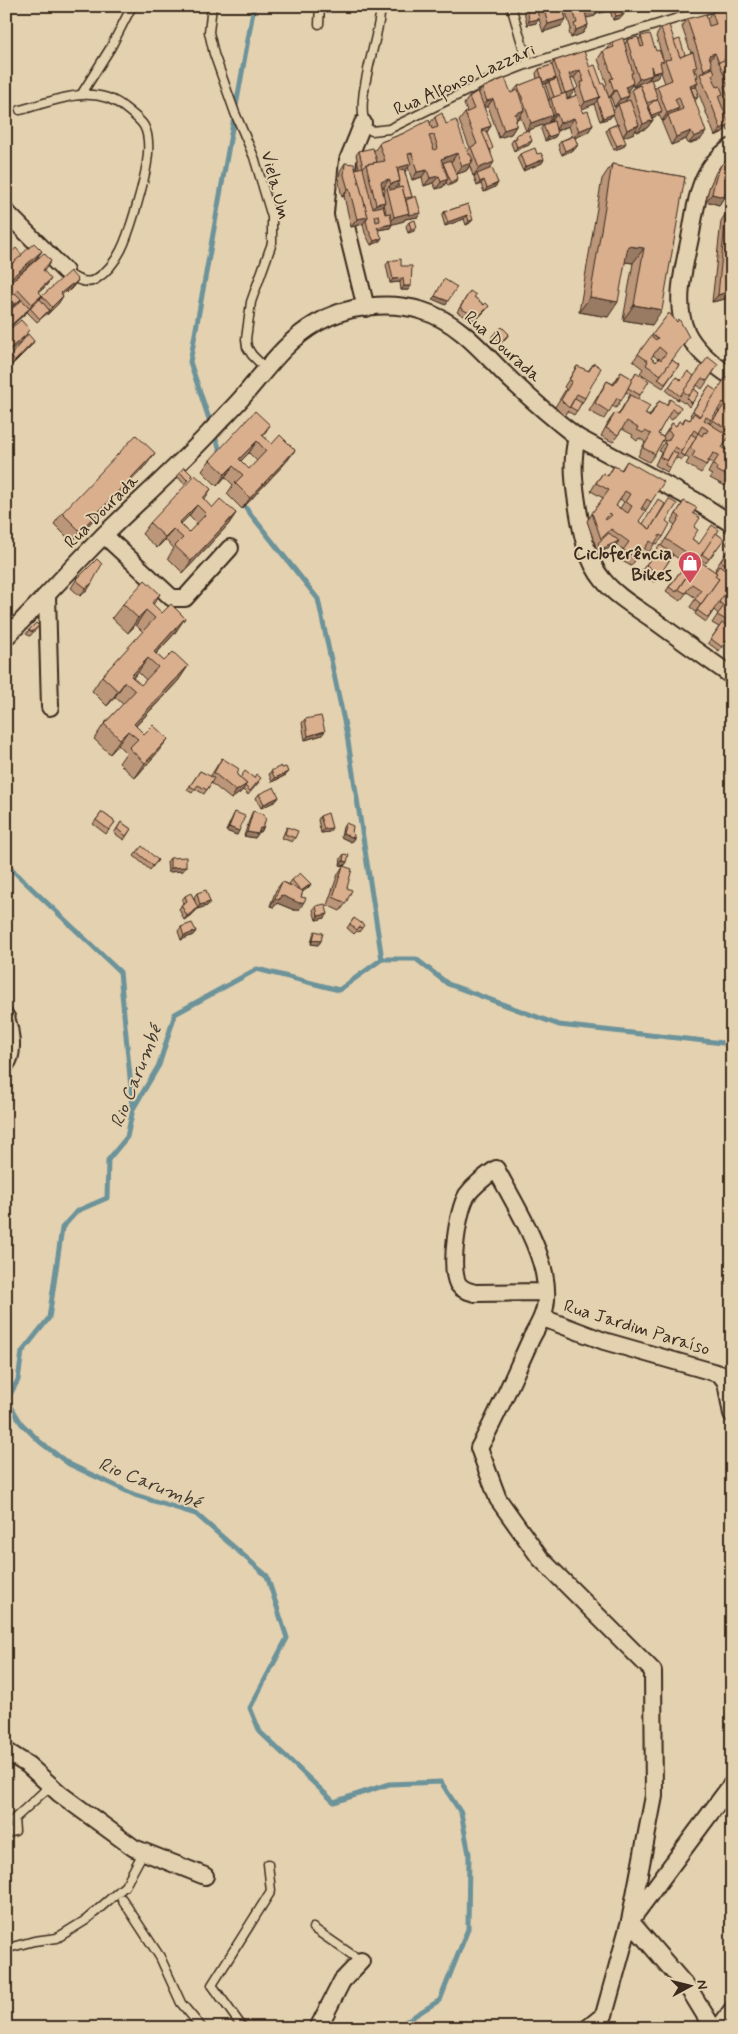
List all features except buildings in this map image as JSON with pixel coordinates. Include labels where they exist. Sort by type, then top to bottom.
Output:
[{"type":"street","points":[[365,125],[348,160],[343,214],[366,308]]},
{"type":"street","points":[[732,147],[713,163],[703,181],[696,203],[680,296],[686,331],[707,358],[732,377]]},
{"type":"street","points":[[6,212],[65,271]]},
{"type":"street","name":"Rua Dourada","points":[[6,637],[48,596],[104,535],[206,435],[300,334],[318,322],[337,314],[366,308],[402,307],[422,311],[440,318],[473,342],[537,405],[577,438],[694,500],[732,524]]},
{"type":"street","points":[[577,438],[573,454],[573,472],[579,514],[593,564],[604,581],[622,598],[732,676]]},
{"type":"street","points":[[104,535],[172,598],[185,598],[230,548]]},
{"type":"street","points":[[48,596],[50,707]]},
{"type":"street","points":[[6,1017],[9,1026],[10,1047],[9,1061],[6,1064]]},
{"type":"street","points":[[546,1292],[474,1294],[458,1284],[455,1274],[455,1256],[460,1217],[466,1197],[476,1183],[496,1169],[540,1258],[544,1274],[546,1292],[546,1306],[543,1318],[496,1417],[479,1448],[498,1499],[540,1558],[654,1671],[654,1796],[630,1921],[604,2015],[588,2028]]},
{"type":"street","name":"Rua Jardim Paraíso","points":[[543,1318],[604,1341],[726,1375]]},
{"type":"street","points":[[726,1375],[732,1414]]},
{"type":"street","points":[[6,1751],[28,1765],[50,1786],[134,1848],[206,1876]]},
{"type":"street","points":[[630,1921],[732,1784]]},
{"type":"street","points":[[630,1921],[691,1992],[713,2028]]},
{"type":"street","points":[[318,2028],[342,1981],[361,1961]]},
{"type":"street","points":[[719,2028],[732,2010]]},
{"type":"lane","points":[[81,95],[121,30],[132,6]]},
{"type":"lane","name":"Viela Um","points":[[212,6],[209,32],[214,54],[254,157],[273,223],[272,243],[251,302],[246,339],[252,355],[266,369]]},
{"type":"lane","points":[[319,24],[320,6]]},
{"type":"lane","points":[[365,125],[362,102],[379,27],[381,6]]},
{"type":"lane","points":[[511,6],[528,64]]},
{"type":"lane","name":"Rua Alfonso Lazzari","points":[[365,125],[372,131],[389,130],[497,76],[528,64],[717,6]]},
{"type":"lane","points":[[20,110],[81,95],[96,95],[121,104],[142,122],[147,134],[147,154],[142,186],[128,235],[118,255],[107,271],[95,280],[83,282],[65,271]]},
{"type":"lane","points":[[6,1834],[15,1830],[14,1819],[50,1786]]},
{"type":"lane","points":[[12,1947],[34,1941],[57,1938],[86,1920],[125,1886],[144,1851]]},
{"type":"lane","points":[[243,2028],[212,1986],[271,1891],[268,1864]]},
{"type":"lane","points":[[122,1899],[160,1957],[181,2003],[202,2028]]},
{"type":"lane","points":[[313,1928],[361,1961]]},
{"type":"waterway","points":[[211,425],[190,362],[254,6]]},
{"type":"waterway","points":[[214,433],[222,456]]},
{"type":"waterway","points":[[241,502],[318,599],[347,735],[382,959]]},
{"type":"waterway","points":[[6,864],[120,972],[133,1109]]},
{"type":"waterway","name":"Rio Carumbé","points":[[382,959],[339,990],[257,969],[175,1014],[159,1065],[133,1109],[127,1137],[108,1160],[107,1198],[77,1211],[62,1228],[49,1318],[22,1352],[18,1380],[7,1400],[21,1423],[40,1442],[69,1464],[135,1495],[196,1514],[267,1576],[287,1638],[250,1708],[260,1732],[334,1802],[389,1784],[441,1782],[461,1813],[469,1854],[468,1929],[440,2000],[395,2028]]},
{"type":"waterway","points":[[382,959],[416,959],[448,984],[559,1025],[732,1044]]},
{"type":"place","name":"Cicloferência Bikes","points":[[690,584]]}]
